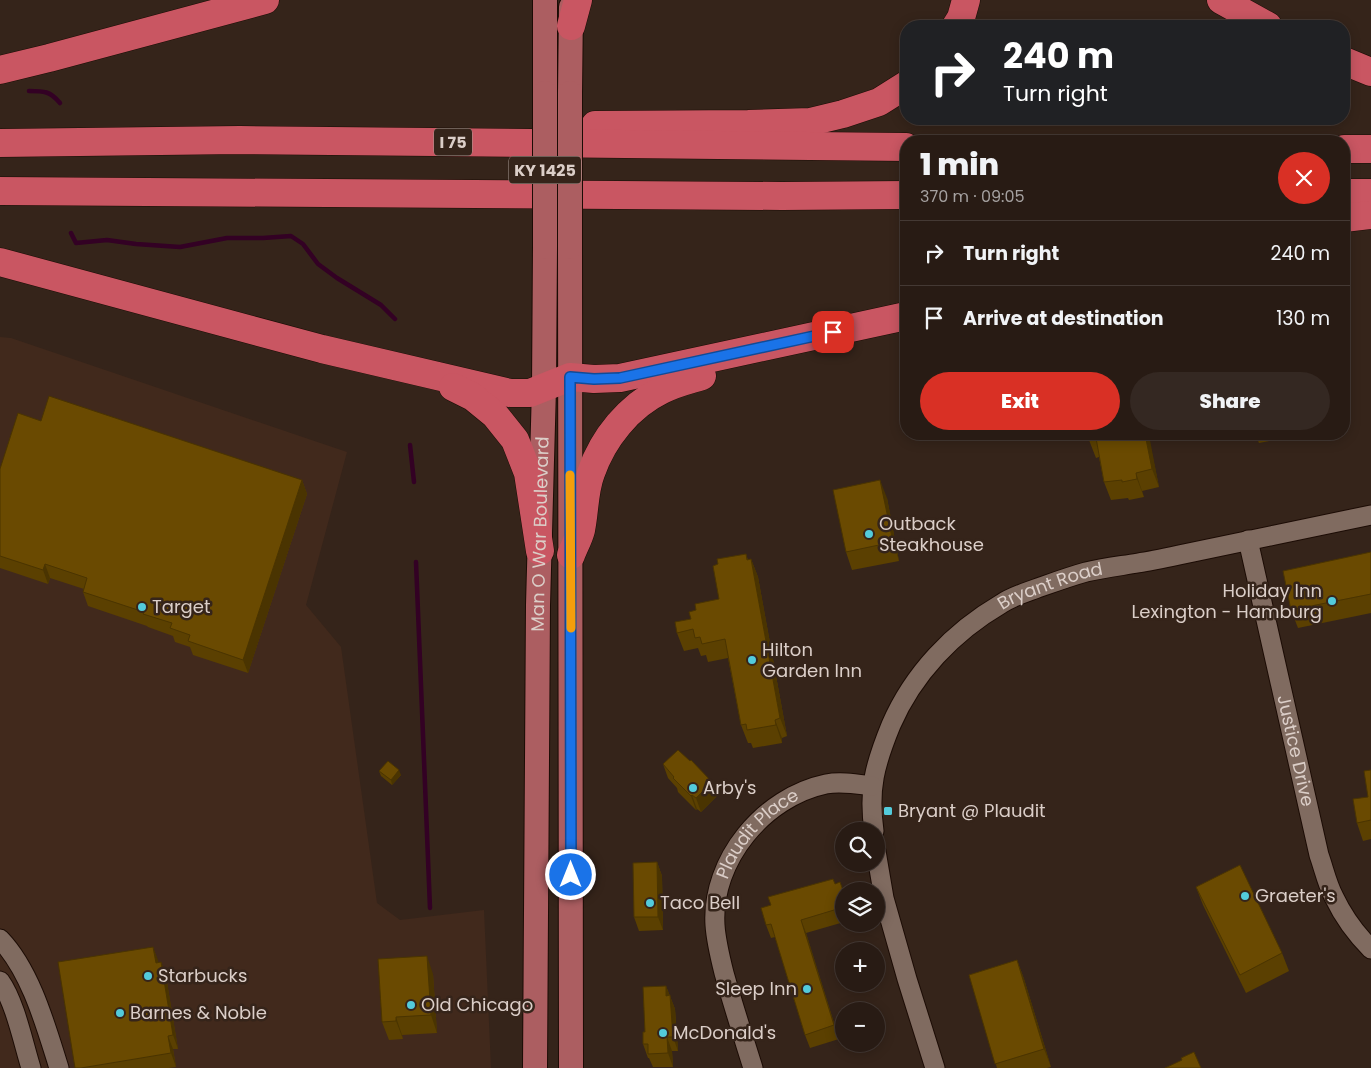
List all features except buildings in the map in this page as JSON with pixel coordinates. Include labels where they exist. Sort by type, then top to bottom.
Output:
[{"type":"highway","points":[[0,70],[265,0]]},
{"type":"highway","points":[[571,13],[578,0]]},
{"type":"highway","points":[[960,20],[966,0]]},
{"type":"highway","points":[[1221,0],[1257,20]]},
{"type":"highway","points":[[1350,63],[1371,72]]},
{"type":"highway","points":[[240,140],[436,126],[810,122],[843,114],[879,102],[900,90]]},
{"type":"highway","name":"I 75","points":[[0,142],[240,140],[900,147]]},
{"type":"highway","points":[[1350,149],[1371,150]]},
{"type":"highway","points":[[0,191],[772,196],[900,195]]},
{"type":"highway","points":[[1350,193],[1371,193]]},
{"type":"highway","points":[[1350,217],[1371,215]]},
{"type":"highway","points":[[0,262],[322,349],[510,393],[530,393],[570,377],[594,379],[620,378],[900,317]]},
{"type":"highway","points":[[571,555],[581,530],[584,498],[590,473],[613,432],[626,416],[643,402],[662,390],[686,381],[900,318]]},
{"type":"highway","points":[[400,367],[466,394],[495,415],[505,426],[515,440],[528,473],[540,551]]},
{"type":"main road","name":"Man O War Boulevard","points":[[536,1068],[538,605],[544,388],[545,0]]},
{"type":"main road","name":"Man O War Boulevard","points":[[571,13],[571,1068]]},
{"type":"street","name":"Bryant Road","points":[[872,822],[872,786],[875,770],[883,744],[908,692],[923,671],[949,642],[1002,603],[1062,579],[1086,572],[1139,563],[1371,515]]},
{"type":"street","name":"Justice Drive","points":[[1248,540],[1319,856],[1333,895],[1343,914],[1371,949]]},
{"type":"street","name":"Plaudit Place","points":[[753,1068],[719,952],[715,924],[717,898],[723,874],[733,853],[749,831],[762,817],[779,805],[811,788],[828,784],[845,783],[872,786]]},
{"type":"street","points":[[880,872],[884,898],[935,1068]]},
{"type":"street","points":[[0,939],[14,957],[26,978],[59,1068]]},
{"type":"street","points":[[0,981],[6,988],[11,1001],[31,1068]]},
{"type":"shaded area","points":[[0,337],[11,338],[347,452],[306,605],[341,647],[377,903],[400,920],[484,910],[491,1068],[0,1068]]},
{"type":"waterway","points":[[29,91],[46,92],[60,103]]},
{"type":"waterway","points":[[71,233],[76,243],[107,240],[180,247],[227,238],[291,236],[303,244],[318,264],[381,305],[395,319]]},
{"type":"waterway","points":[[410,445],[414,482]]},
{"type":"waterway","points":[[416,562],[430,908]]},
{"type":"slow traffic","points":[[570,475],[571,628]]},
{"type":"place","name":"Outback Steakhouse","points":[[869,534]]},
{"type":"place","name":"Holiday Inn Lexington - Hamburg","points":[[1332,601]]},
{"type":"place","name":"Target","points":[[142,607]]},
{"type":"place","name":"Hilton Garden Inn","points":[[752,660]]},
{"type":"place","name":"Arby's","points":[[693,788]]},
{"type":"place","name":"Bryant @ Plaudit","points":[[888,811]]},
{"type":"place","name":"Graeter's","points":[[1245,896]]},
{"type":"place","name":"Taco Bell","points":[[650,903]]},
{"type":"place","name":"Starbucks","points":[[148,976]]},
{"type":"place","name":"Sleep Inn","points":[[807,989]]},
{"type":"place","name":"Old Chicago","points":[[411,1005]]},
{"type":"place","name":"Barnes & Noble","points":[[120,1013]]},
{"type":"place","name":"McDonald's","points":[[663,1033]]},
{"type":"route","points":[[571,875],[570,377],[594,379],[620,378],[833,332]]}]
